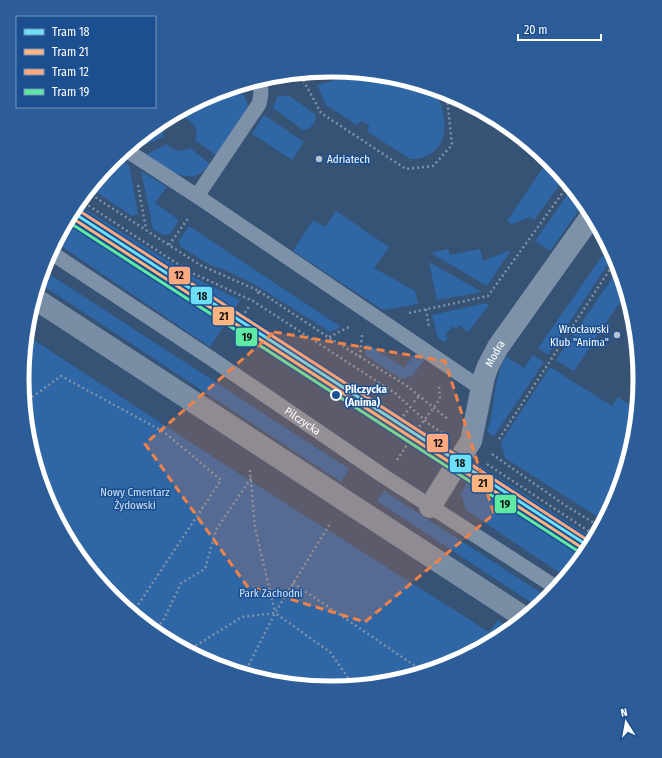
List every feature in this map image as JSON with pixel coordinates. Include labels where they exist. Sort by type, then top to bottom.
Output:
[{"type":"street","name":"Modra","points":[[430,507],[471,441],[488,366],[498,347],[588,220]]},
{"type":"street","points":[[39,301],[520,615]]},
{"type":"lane","points":[[200,197],[259,104],[261,94],[260,85]]},
{"type":"lane","points":[[131,153],[200,197],[482,389]]},
{"type":"lane","name":"Pilczycka","points":[[55,256],[430,507],[552,585]]},
{"type":"path","points":[[303,79],[321,113],[406,169],[433,166],[452,145],[447,100]]},
{"type":"path","points":[[129,154],[146,230]]},
{"type":"path","points":[[377,318],[488,296],[566,189]]},
{"type":"path","points":[[91,195],[200,265],[259,291],[328,337],[407,386],[452,423]]},
{"type":"path","points":[[169,245],[200,197]]},
{"type":"path","points":[[85,203],[190,272],[253,301],[395,393],[448,438]]},
{"type":"path","points":[[498,441],[611,267]]},
{"type":"path","points":[[256,296],[259,291]]},
{"type":"path","points":[[242,317],[250,305]]},
{"type":"path","points":[[328,337],[352,325]]},
{"type":"path","points":[[360,357],[362,334]]},
{"type":"path","points":[[395,463],[440,399],[436,359]]},
{"type":"path","points":[[30,399],[61,376],[164,432],[221,480],[135,609]]},
{"type":"path","points":[[414,402],[419,396]]},
{"type":"path","points":[[400,420],[408,410]]},
{"type":"path","points":[[486,463],[494,447]]},
{"type":"path","points":[[488,449],[491,453],[560,502],[597,523]]},
{"type":"path","points":[[482,460],[591,533]]},
{"type":"path","points":[[250,467],[256,528],[275,613],[330,652],[350,680]]},
{"type":"path","points":[[158,627],[164,619],[182,583],[205,569],[216,530],[251,478]]},
{"type":"path","points":[[247,669],[275,613],[326,527],[332,520]]},
{"type":"path","points":[[293,583],[418,668]]},
{"type":"path","points":[[192,648],[242,617],[275,613]]},
{"type":"highlighted area","points":[[274,332],[445,361],[494,514],[365,622],[247,586],[145,444]]},
{"type":"green space","points":[[344,78],[351,78],[390,83],[428,93],[438,100],[443,112],[443,138],[434,151],[428,156],[410,159],[368,132],[369,125],[361,121],[357,125],[326,105],[317,85]]},
{"type":"green space","points":[[238,92],[241,93],[247,101],[248,107],[217,156],[195,140],[197,133],[195,127],[185,118],[186,114],[197,108]]},
{"type":"green space","points":[[288,95],[315,114],[316,120],[310,128],[303,130],[273,108],[277,97]]},
{"type":"green space","points":[[264,115],[304,142],[292,160],[252,134]]},
{"type":"green space","points":[[167,126],[163,137],[136,149],[147,139]]},
{"type":"green space","points":[[167,144],[178,150],[187,150],[190,148],[210,164],[203,172],[195,176],[187,176],[169,170],[146,155]]},
{"type":"green space","points":[[122,160],[129,165],[138,214],[132,216],[94,191]]},
{"type":"green space","points":[[544,166],[549,170],[561,183],[534,220],[530,217],[512,224],[507,221]]},
{"type":"green space","points":[[141,171],[167,187],[155,203],[179,220],[170,234],[163,235],[153,229]]},
{"type":"green space","points":[[569,193],[580,208],[550,251],[535,241]]},
{"type":"green space","points":[[82,207],[197,279],[240,300],[210,347],[60,245]]},
{"type":"green space","points":[[336,211],[389,247],[374,268],[415,291],[418,304],[383,310],[293,251],[313,220],[325,227]]},
{"type":"green space","points":[[189,226],[341,327],[330,332],[254,284],[225,270],[210,265],[180,246],[179,241]]},
{"type":"green space","points":[[448,249],[450,255],[480,249],[483,261],[511,250],[487,286],[431,253]]},
{"type":"green space","points":[[602,256],[609,260],[609,262],[548,355],[538,348]]},
{"type":"green space","points":[[429,262],[482,292],[437,300]]},
{"type":"green space","points":[[48,273],[349,469],[341,482],[44,286]]},
{"type":"green space","points":[[614,275],[622,299],[574,371],[556,360]]},
{"type":"green space","points":[[486,303],[489,305],[468,332],[459,325],[456,329],[453,326],[445,335],[448,338],[445,342],[438,338],[432,315]]},
{"type":"green space","points":[[32,339],[244,477],[489,632],[498,620],[506,625],[482,641],[447,658],[409,671],[351,680],[311,680],[253,671],[215,658],[180,641],[147,619],[117,593],[91,563],[69,530],[60,513],[45,476],[35,438],[29,379]]},
{"type":"green space","points":[[366,343],[404,368],[415,354],[425,359],[412,376],[401,379],[365,355]]},
{"type":"green space","points":[[533,355],[544,362],[494,436],[487,432],[492,413],[498,375],[506,357],[524,368]]},
{"type":"green space","points":[[550,367],[612,406],[618,397],[631,406],[623,457],[610,495],[599,518],[505,458],[501,442]]},
{"type":"green space","points":[[476,463],[589,536],[571,563],[561,574],[466,510],[461,494]]},
{"type":"green space","points":[[384,491],[543,594],[533,604],[377,501]]},
{"type":"tram line","name":"12","points":[[80,211],[587,540]]},
{"type":"tram line","name":"18","points":[[77,215],[584,543]]},
{"type":"tram line","name":"21","points":[[74,220],[582,548]]},
{"type":"tram line","name":"19","points":[[72,224],[579,552]]},
{"type":"place","name":"Adriatech","points":[[319,159]]},
{"type":"place","name":"Wrocławski Klub \"Anima\"","points":[[617,335]]},
{"type":"place","name":"Pilczycka (Anima)","points":[[336,395]]},
{"type":"park label","name":"Nowy Cmentarz Żydowski","points":[[135,498]]},
{"type":"park label","name":"Park Zachodni","points":[[271,593]]}]
